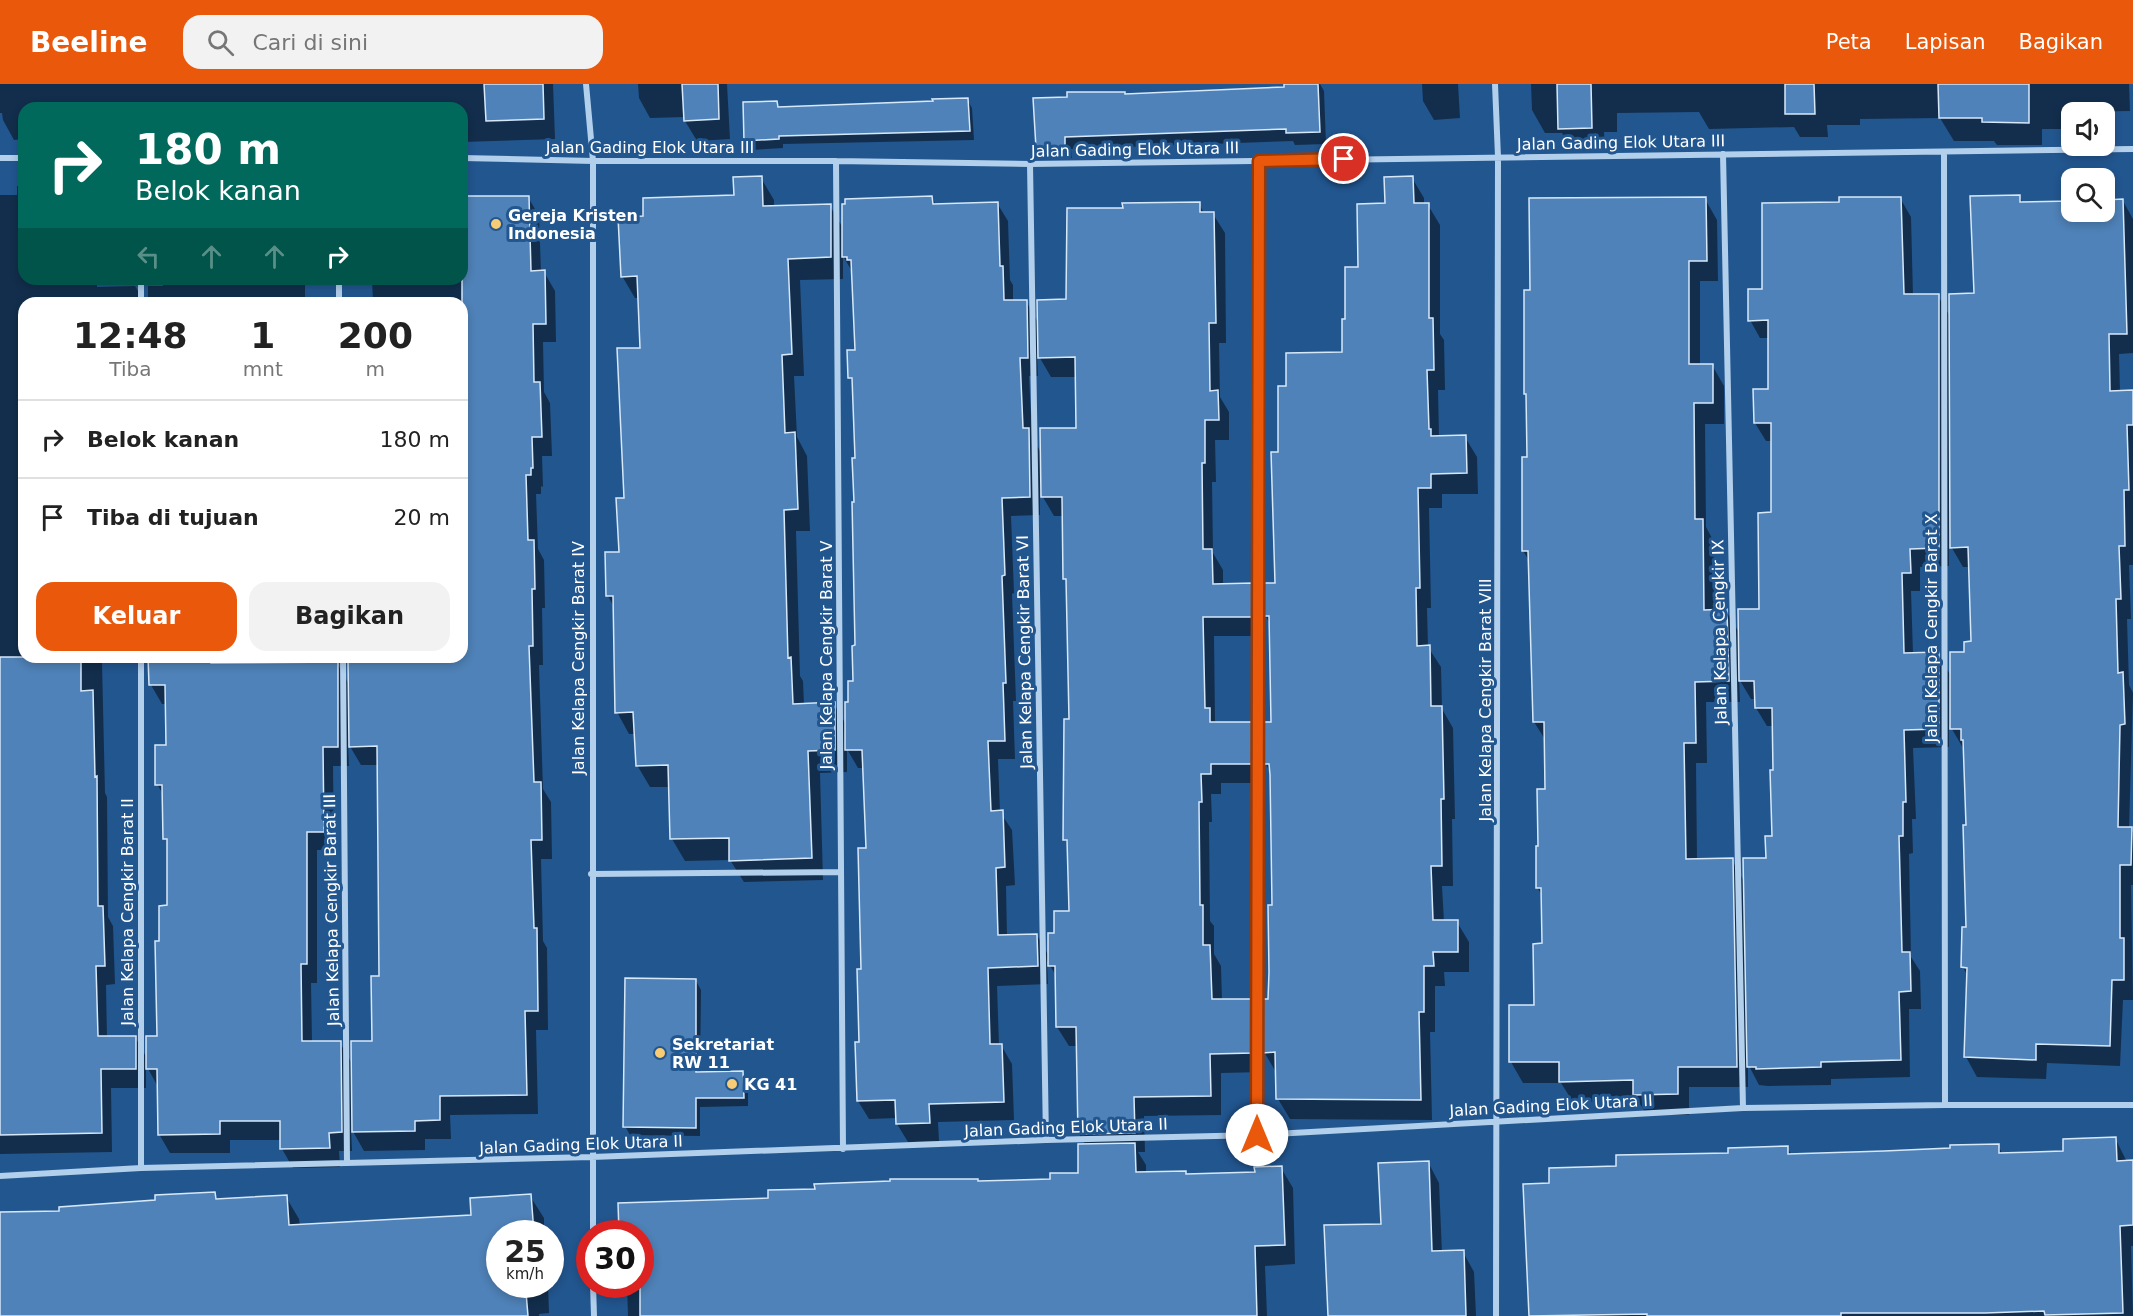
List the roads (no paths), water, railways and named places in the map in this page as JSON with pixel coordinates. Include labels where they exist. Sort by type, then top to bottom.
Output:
[{"type":"street","name":"Jalan Kelapa Cengkir Barat IV","points":[[586,84],[593,161],[591,874],[593,1220]]},
{"type":"street","name":"Jalan Kelapa Cengkir Barat VIII","points":[[1495,84],[1498,157],[1496,1316]]},
{"type":"street","name":"Jalan Gading Elok Utara III","points":[[468,158],[1030,164],[2133,149]]},
{"type":"street","name":"Jalan Kelapa Cengkir Barat X","points":[[1944,152],[1945,1105]]},
{"type":"street","name":"Jalan Kelapa Cengkir IX","points":[[1723,154],[1743,1108]]},
{"type":"street","points":[[0,158],[18,158]]},
{"type":"street","name":"Jalan Kelapa Cengkir Barat V","points":[[837,161],[843,1149]]},
{"type":"street","points":[[1257,1135],[1259,161]]},
{"type":"street","name":"Jalan Kelapa Cengkir Barat VI","points":[[1030,164],[1046,1140]]},
{"type":"street","name":"Jalan Kelapa Cengkir Barat II","points":[[141,663],[141,1168]]},
{"type":"street","name":"Jalan Kelapa Cengkir Barat III","points":[[343,663],[347,1163]]},
{"type":"street","points":[[591,874],[841,872]]},
{"type":"street","name":"Jalan Gading Elok Utara II","points":[[0,1176],[141,1168],[592,1158],[1046,1140],[1257,1135],[1743,1108],[2133,1105]]},
{"type":"street","points":[[593,1298],[594,1316]]},
{"type":"place","name":"Gereja Kristen Indonesia","points":[[496,224]]},
{"type":"place","name":"Sekretariat RW 11","points":[[660,1053]]},
{"type":"place","name":"KG 41","points":[[732,1084]]}]
